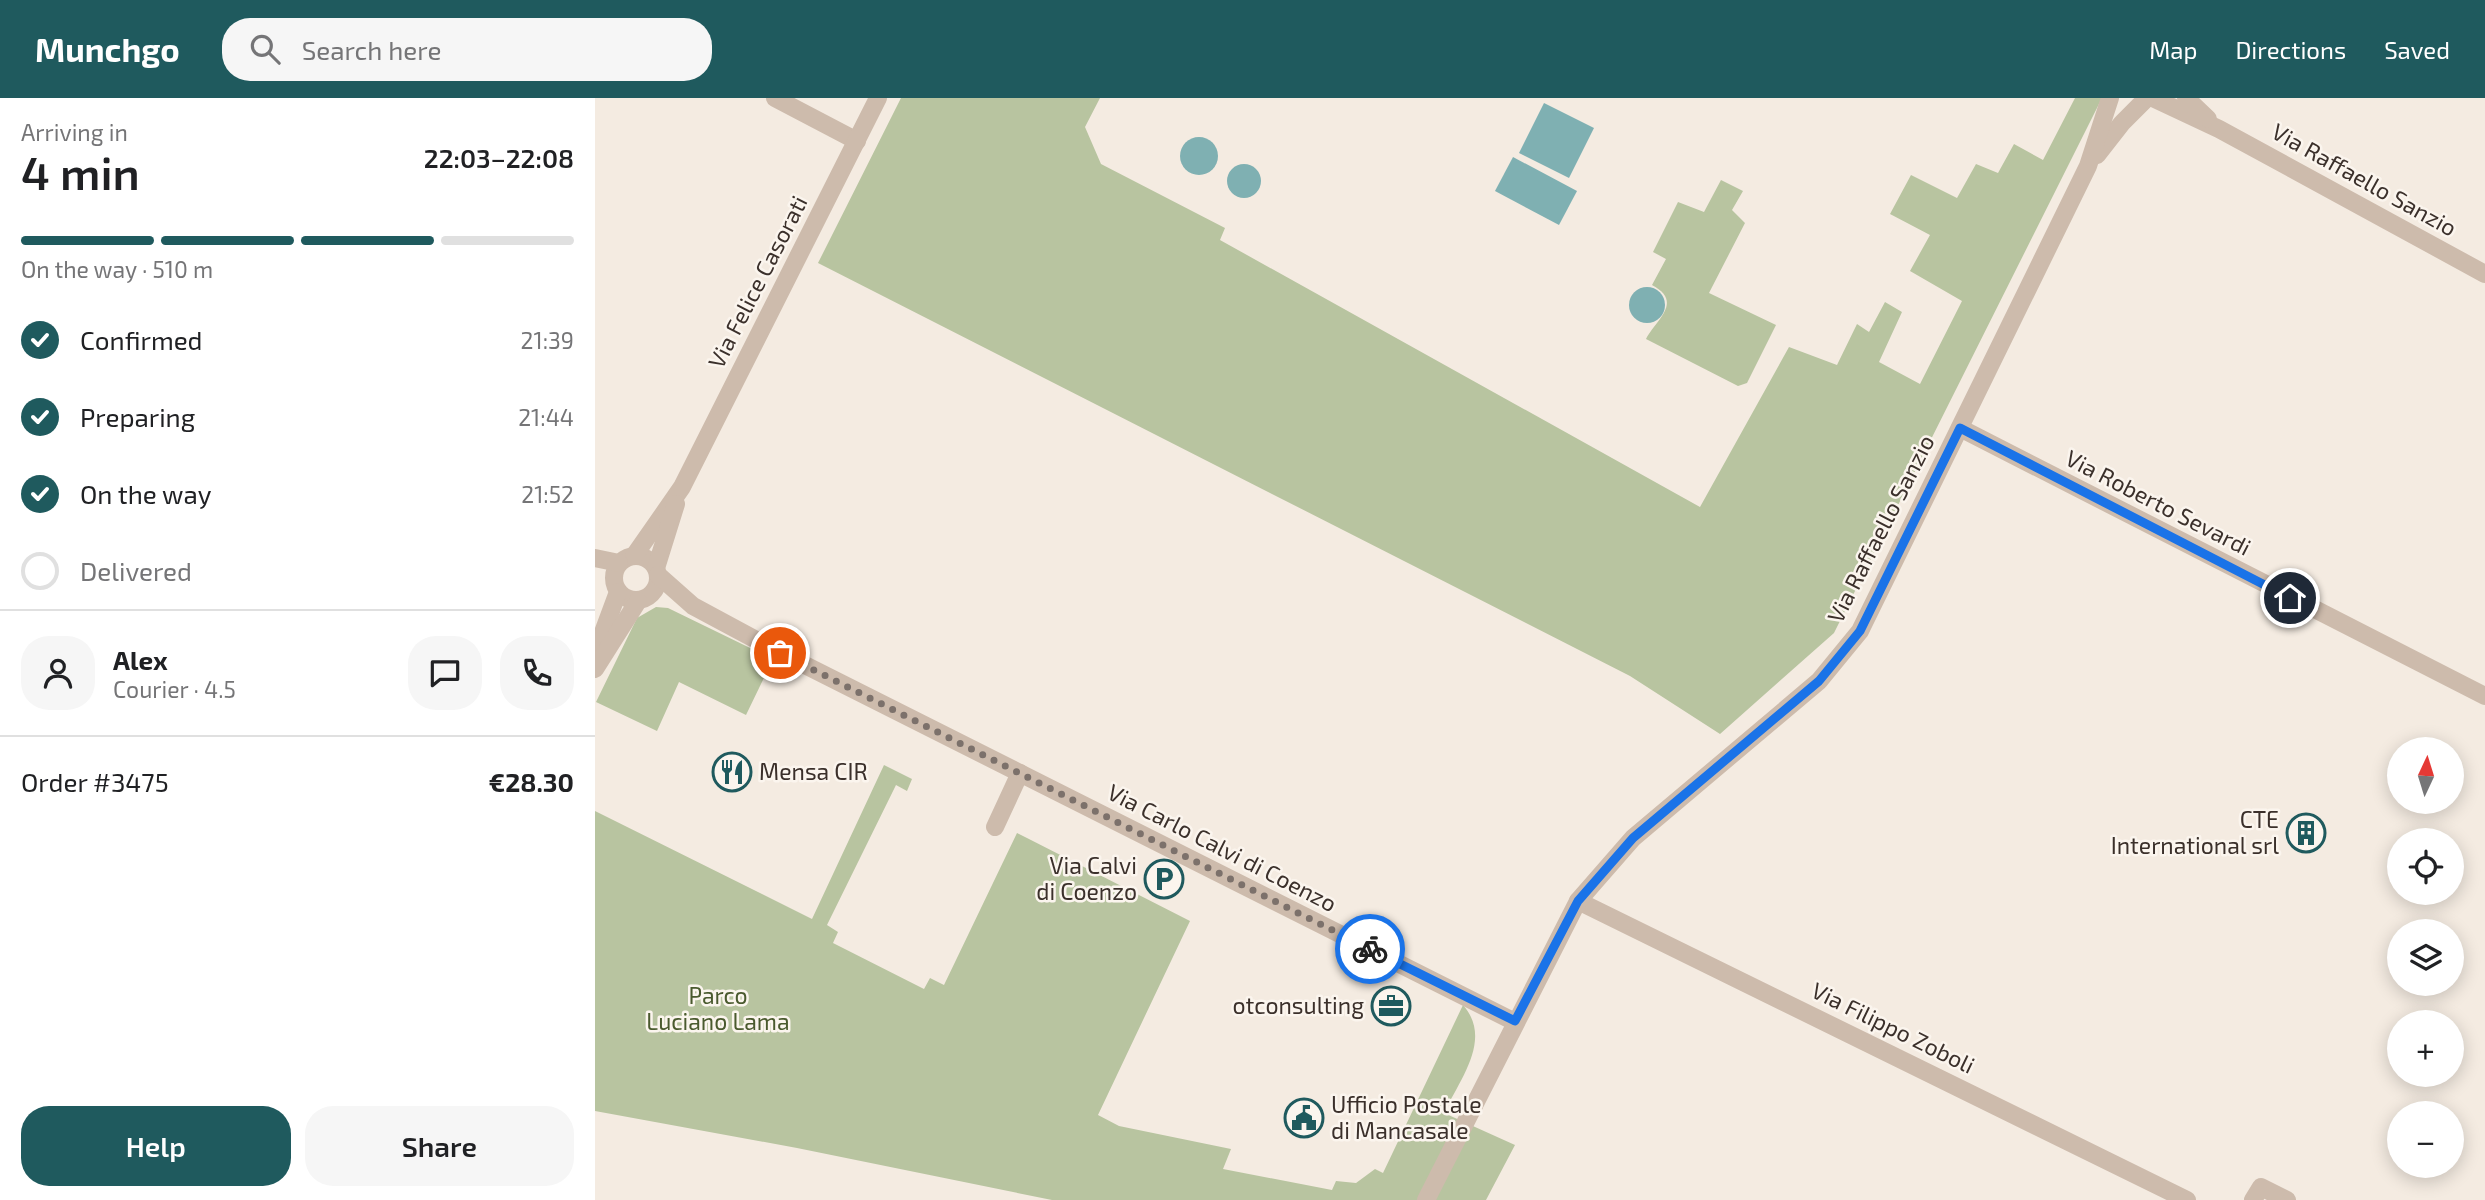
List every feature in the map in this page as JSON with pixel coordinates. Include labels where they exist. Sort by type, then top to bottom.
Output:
[{"type":"street","points":[[775,98],[857,141]]},
{"type":"street","name":"Via Felice Casorati","points":[[595,654],[621,572],[682,487],[878,98]]},
{"type":"street","name":"Via Raffaello Sanzio","points":[[1426,1200],[1578,901],[1633,838],[1819,681],[1860,631],[2088,166],[2110,98]]},
{"type":"street","name":"Via Raffaello Sanzio","points":[[2186,98],[2219,129]]},
{"type":"street","name":"Via Raffaello Sanzio","points":[[2088,166],[2122,123],[2146,99],[2219,129],[2485,274]]},
{"type":"street","name":"Via Roberto Sevardi","points":[[1960,428],[2485,696]]},
{"type":"street","name":"Via Felice Casorati","points":[[595,669],[644,598],[657,586],[657,571],[682,487]]},
{"type":"street","points":[[621,572],[646,558],[657,571]]},
{"type":"street","points":[[595,560],[621,572]]},
{"type":"street","name":"Via Carlo Calvi di Coenzo","points":[[657,571],[693,606],[1515,1021]]},
{"type":"street","points":[[621,572],[623,597],[644,598]]},
{"type":"street","name":"Via Carlo Calvi di Coenzo","points":[[644,598],[693,606]]},
{"type":"street","points":[[995,827],[1020,773]]},
{"type":"street","name":"Via Filippo Zoboli","points":[[1578,901],[2186,1200]]},
{"type":"street","points":[[2253,1200],[2260,1187],[2287,1200]]},
{"type":"green space","points":[[901,98],[1100,98],[1085,127],[1101,164],[1225,228],[1220,240],[1700,507],[1789,347],[1837,365],[1857,324],[1869,332],[1885,302],[1902,312],[1879,362],[1920,384],[1962,301],[1910,271],[1930,235],[1890,214],[1911,175],[1957,198],[1976,164],[1998,173],[2014,144],[2043,160],[2075,98],[2102,98],[1834,633],[1720,734],[1630,676],[818,263]]},
{"type":"green space","points":[[1721,180],[1743,191],[1732,210],[1745,223],[1709,293],[1776,325],[1747,383],[1738,386],[1646,339],[1667,305],[1661,291],[1652,285],[1666,259],[1653,252],[1678,202],[1704,212]]},
{"type":"green space","points":[[656,607],[668,608],[773,659],[746,715],[679,682],[657,731],[596,702],[637,618]]},
{"type":"green space","name":"Parco Luciano Lama","points":[[884,765],[912,779],[907,791],[896,785],[827,925],[838,932],[833,943],[924,989],[930,978],[944,985],[1017,833],[1190,921],[1098,1115],[1119,1126],[1231,1149],[1223,1169],[1332,1190],[1336,1181],[1356,1183],[1375,1169],[1383,1173],[1463,1005],[1475,1031],[1474,1045],[1465,1073],[1444,1113],[1515,1145],[1486,1200],[1052,1200],[797,1148],[595,1111],[595,811],[812,919]]},
{"type":"water","points":[[1544,103],[1594,128],[1569,178],[1519,153]]},
{"type":"water","points":[[1199,137],[1212,143],[1218,156],[1212,169],[1199,175],[1186,169],[1180,156],[1186,143]]},
{"type":"water","points":[[1513,157],[1577,191],[1559,225],[1495,191]]},
{"type":"water","points":[[1244,164],[1256,169],[1261,181],[1256,193],[1244,198],[1232,193],[1227,181],[1232,169]]},
{"type":"water","points":[[1647,287],[1660,292],[1665,305],[1660,318],[1647,323],[1634,318],[1629,305],[1634,292]]},
{"type":"way so far","points":[[780,653],[1370,949]]},
{"type":"place","name":"Mensa CIR","points":[[732,772]]},
{"type":"place","name":"CTE International srl","points":[[2306,833]]},
{"type":"place","name":"Via Calvi di Coenzo","points":[[1164,879]]},
{"type":"place","name":"otconsulting","points":[[1391,1006]]},
{"type":"place","name":"Ufficio Postale di Mancasale","points":[[1304,1118]]},
{"type":"route","points":[[1370,949],[1515,1021],[1578,901],[1633,838],[1819,681],[1860,631],[1960,428],[2290,598]]}]
